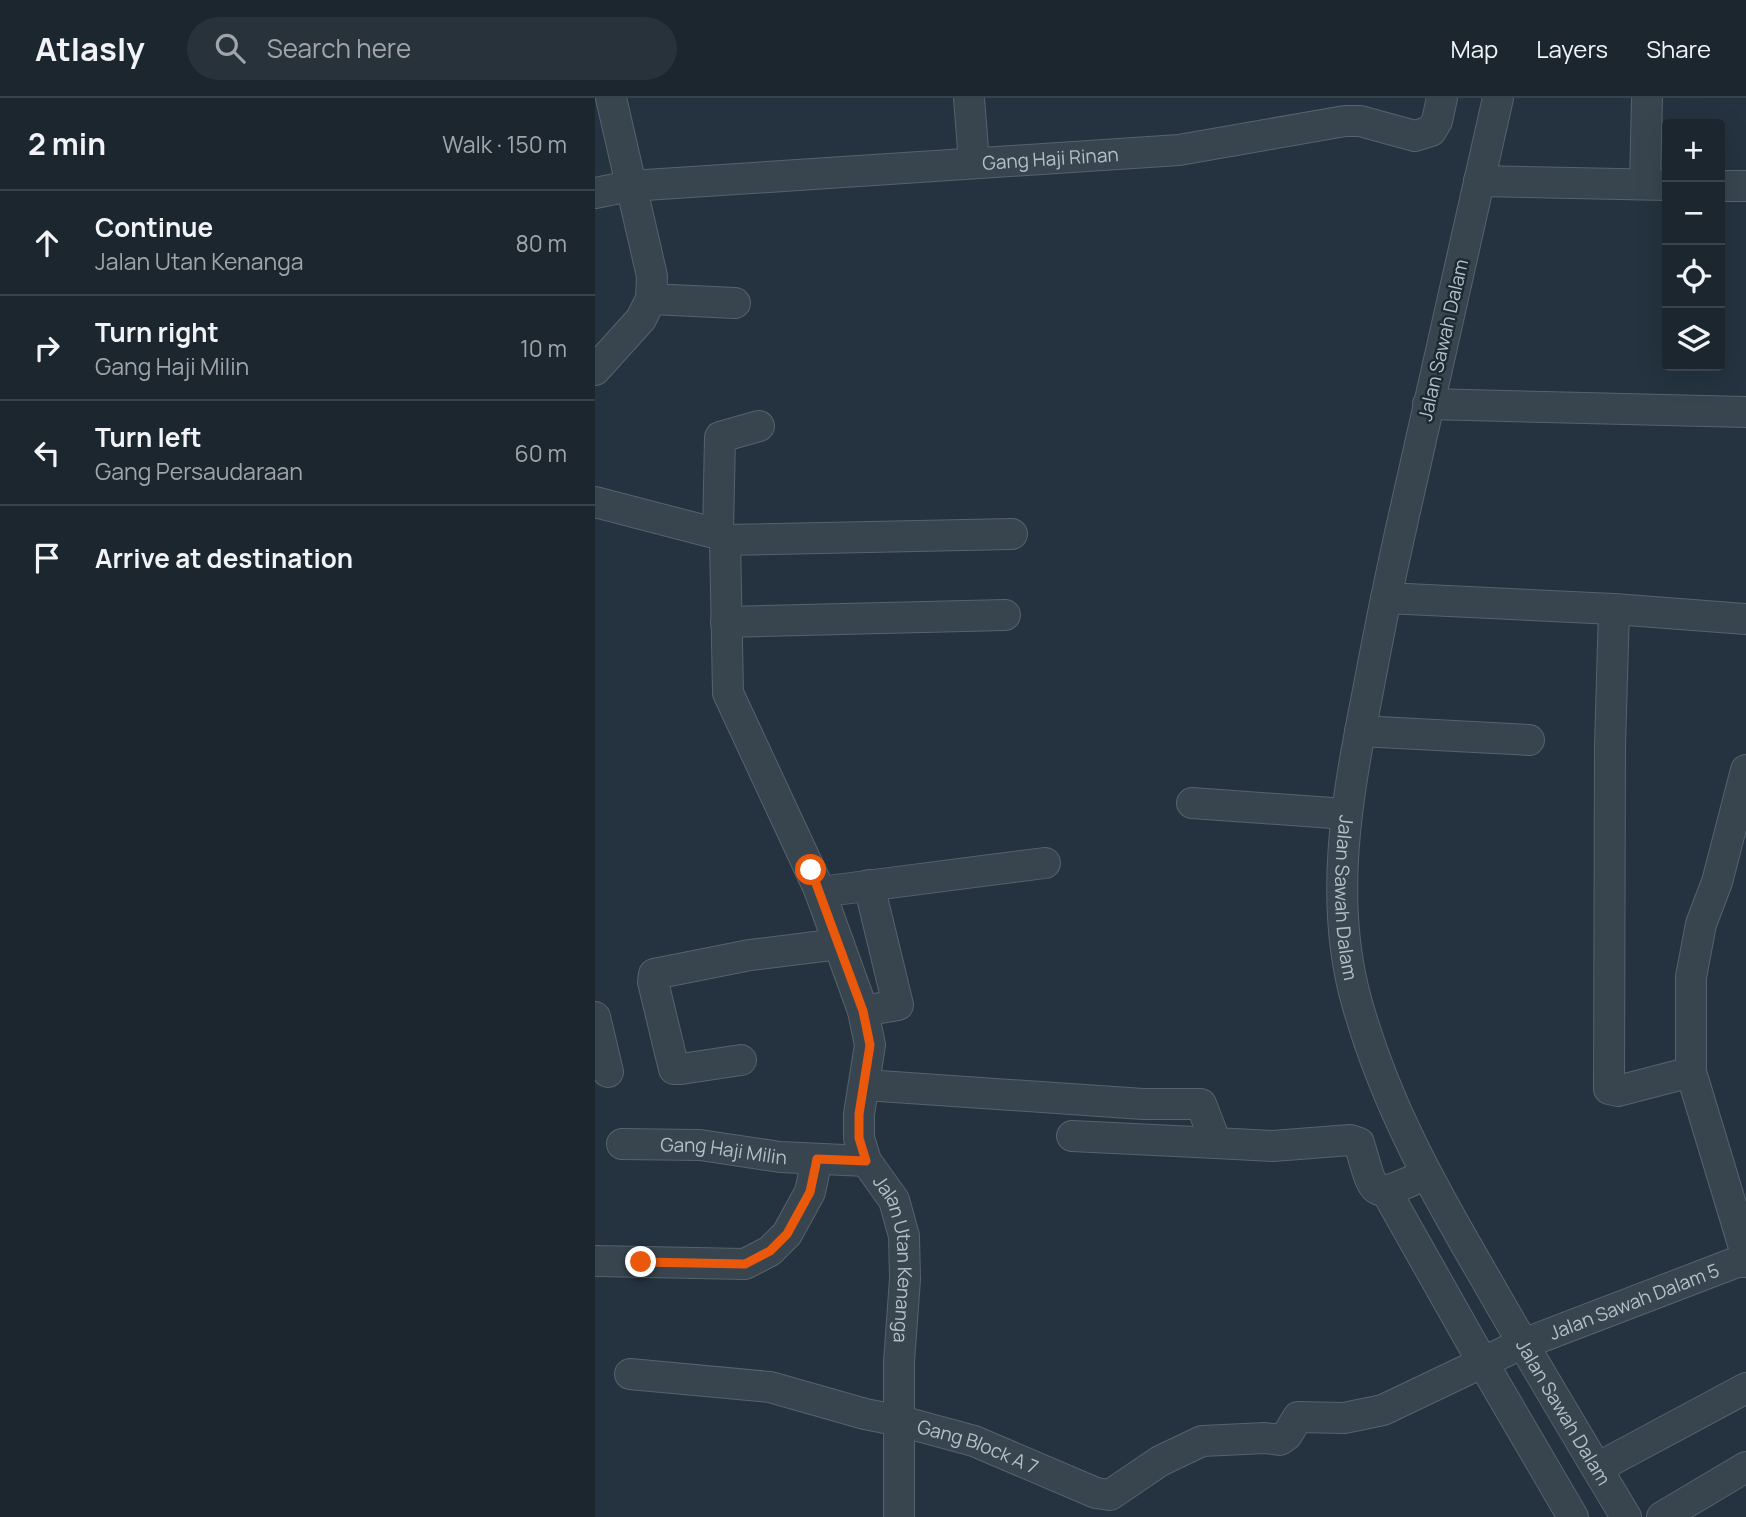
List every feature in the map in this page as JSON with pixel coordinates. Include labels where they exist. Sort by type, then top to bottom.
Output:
[{"type":"street","points":[[595,370],[641,319],[651,299],[652,276],[611,98]]},
{"type":"street","points":[[969,98],[974,162]]},
{"type":"street","name":"Gang Haji Rinan","points":[[595,193],[630,186],[1179,150],[1345,121],[1360,121],[1415,136],[1431,131],[1437,121],[1442,98]]},
{"type":"street","name":"Jalan Sawah Dalam","points":[[1498,98],[1428,404],[1360,731],[1339,814],[1346,943],[1356,1000],[1383,1078],[1405,1183],[1504,1353],[1597,1468],[1626,1517]]},
{"type":"street","points":[[1479,181],[1656,185],[1647,98]]},
{"type":"street","points":[[1725,186],[1746,186]]},
{"type":"street","points":[[651,299],[735,303]]},
{"type":"street","points":[[1428,404],[1746,412]]},
{"type":"street","name":"Jalan Utan Kenanga","points":[[759,426],[720,437],[721,537],[728,693],[817,884],[863,1011],[870,1045],[859,1114],[859,1138],[866,1161],[894,1200],[904,1236],[905,1279],[899,1362],[899,1517]]},
{"type":"street","points":[[595,502],[721,537],[1012,534]]},
{"type":"street","points":[[1386,598],[1614,609],[1746,619]]},
{"type":"street","points":[[1614,609],[1609,1089],[1618,1091],[1691,1072]]},
{"type":"street","points":[[726,622],[1005,615]]},
{"type":"street","points":[[1360,731],[1529,740]]},
{"type":"street","points":[[1746,770],[1717,882],[1701,924],[1691,977],[1691,1072],[1746,1255]]},
{"type":"street","points":[[1192,803],[1339,814]]},
{"type":"street","points":[[817,884],[869,885],[1045,863]]},
{"type":"street","points":[[863,1011],[898,1005],[869,885]]},
{"type":"street","points":[[741,1060],[674,1069],[653,982],[654,975],[750,955],[839,944]]},
{"type":"street","points":[[595,1017],[608,1072]]},
{"type":"street","points":[[865,1085],[1143,1104],[1201,1104],[1216,1143]]},
{"type":"street","points":[[1072,1136],[1273,1146],[1350,1140],[1359,1143],[1372,1186],[1379,1191],[1405,1183],[1504,1353],[1573,1517]]},
{"type":"street","name":"Gang Haji Milin","points":[[622,1144],[700,1145],[780,1157],[866,1161]]},
{"type":"street","points":[[595,1261],[745,1264],[770,1251],[787,1234],[810,1192],[817,1159]]},
{"type":"street","name":"Jalan Sawah Dalam 5","points":[[1301,1418],[1344,1418],[1383,1410],[1504,1353],[1737,1262],[1746,1262]]},
{"type":"street","name":"Gang Block A 7","points":[[629,1374],[770,1387],[865,1415],[900,1421],[974,1441],[1095,1493],[1110,1495],[1160,1461],[1202,1441],[1265,1438],[1280,1440],[1287,1435],[1298,1418],[1301,1418]]},
{"type":"street","points":[[1597,1468],[1746,1388]]},
{"type":"street","points":[[1662,1517],[1746,1467]]},
{"type":"route","points":[[641,1262],[745,1264],[770,1251],[787,1234],[810,1192],[817,1159],[866,1161],[859,1138],[859,1114],[870,1045],[863,1011],[811,870]]}]
